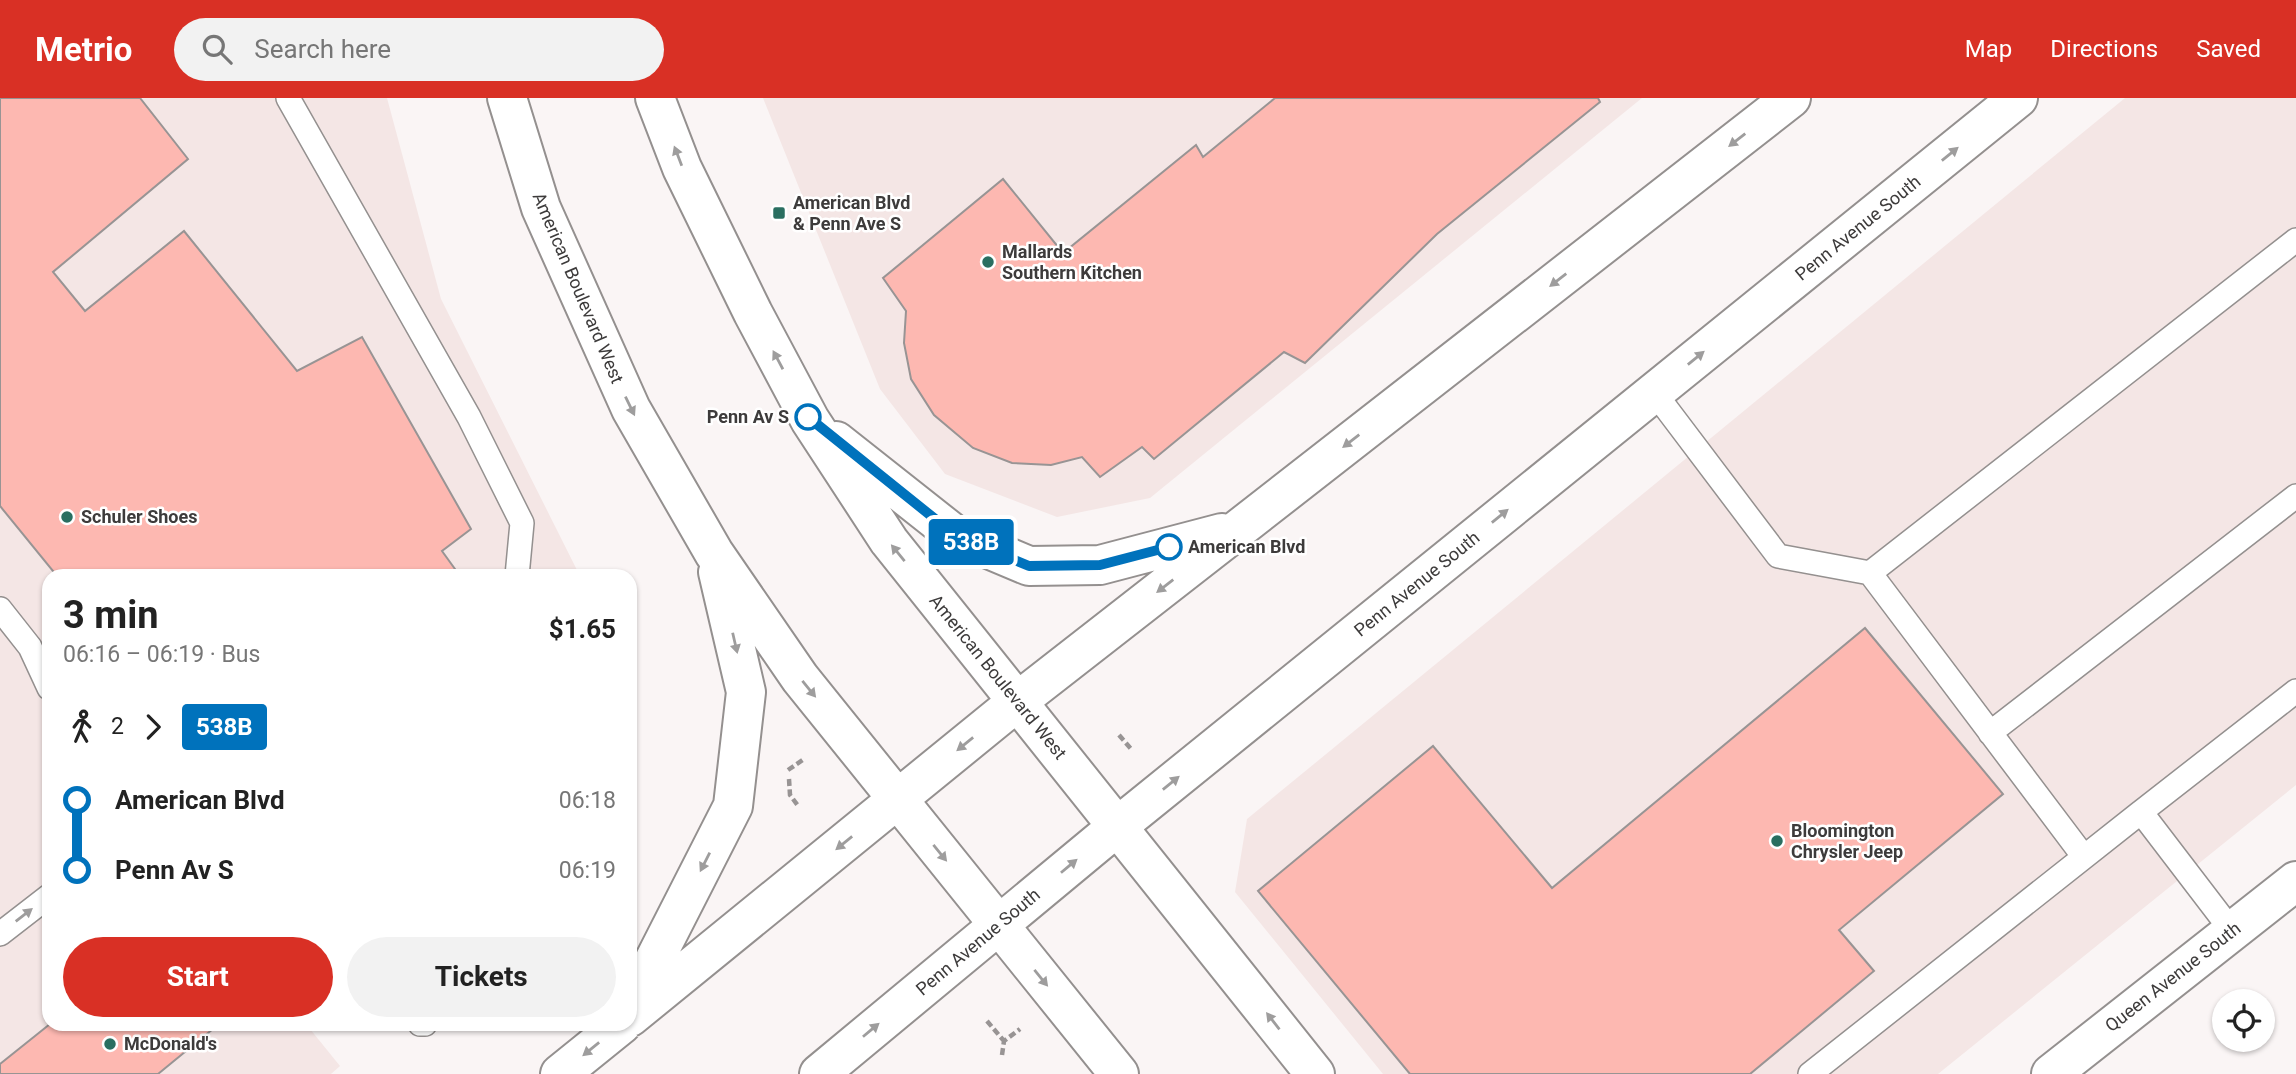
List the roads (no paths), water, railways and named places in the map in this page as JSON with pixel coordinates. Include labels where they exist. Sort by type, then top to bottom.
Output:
[{"type":"main road","name":"American Boulevard West","points":[[507,98],[541,208],[631,409],[714,553],[800,678],[1119,1074]]},
{"type":"main road","name":"American Boulevard West","points":[[655,98],[682,168],[810,420],[889,541],[1315,1074]]},
{"type":"main road","points":[[637,1011],[1018,701],[1791,98]]},
{"type":"main road","name":"Penn Avenue South","points":[[819,1074],[1118,826],[2018,98]]},
{"type":"main road","points":[[810,420],[955,535],[1029,566],[1100,565],[1238,529]]},
{"type":"main road","points":[[637,995],[733,806],[746,692],[714,553]]},
{"type":"main road","name":"Queen Avenue South","points":[[2051,1074],[2296,881]]},
{"type":"main road","points":[[560,1074],[613,1031]]},
{"type":"lane","points":[[288,98],[469,416],[522,523],[518,569]]},
{"type":"lane","points":[[1870,573],[2296,240]]},
{"type":"lane","points":[[1654,392],[1778,556],[1870,573],[2084,857]]},
{"type":"lane","points":[[1990,733],[2296,496]]},
{"type":"lane","points":[[0,609],[30,647],[42,673]]},
{"type":"lane","points":[[1810,1074],[2296,691]]},
{"type":"lane","points":[[2141,812],[2232,931]]},
{"type":"lane","points":[[0,934],[42,901]]},
{"type":"place","name":"American Blvd & Penn Ave S","points":[[779,213]]},
{"type":"place","name":"Mallards Southern Kitchen","points":[[988,262]]},
{"type":"place","name":"Penn Av S","points":[[808,417]]},
{"type":"place","name":"Schuler Shoes","points":[[67,517]]},
{"type":"place","name":"American Blvd","points":[[1169,547]]},
{"type":"place","name":"Bloomington Chrysler Jeep","points":[[1777,841]]},
{"type":"place","name":"McDonald's","points":[[110,1044]]}]
